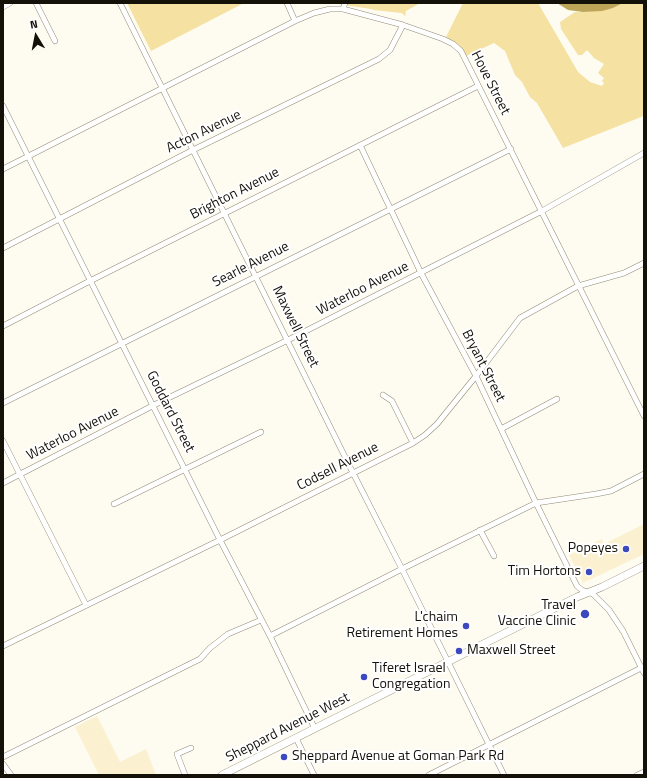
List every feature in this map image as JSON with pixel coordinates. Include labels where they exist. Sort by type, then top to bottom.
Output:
[{"type":"main road","name":"Sheppard Avenue West","points":[[222,775],[577,597],[644,566]]},
{"type":"street","points":[[3,7],[10,3]]},
{"type":"street","points":[[36,3],[55,41]]},
{"type":"street","name":"Maxwell Street","points":[[120,3],[504,775]]},
{"type":"street","points":[[287,3],[295,21]]},
{"type":"street","points":[[343,9],[346,3]]},
{"type":"street","name":"Hove Street","points":[[3,169],[295,21],[314,13],[330,9],[343,9],[403,25],[453,44],[461,51],[644,416]]},
{"type":"street","name":"Acton Avenue","points":[[3,248],[194,150],[380,59],[390,50],[403,25]]},
{"type":"street","name":"Brighton Avenue","points":[[3,326],[90,280],[478,86]]},
{"type":"street","name":"Goddard Street","points":[[3,106],[220,540],[270,636],[314,729]]},
{"type":"street","name":"Bryant Street","points":[[360,145],[421,273],[476,376],[577,586],[582,590],[594,594],[609,610],[623,631],[643,669]]},
{"type":"street","name":"Searle Avenue","points":[[3,403],[511,149]]},
{"type":"street","name":"Waterloo Avenue","points":[[3,483],[542,211],[644,153]]},
{"type":"street","name":"Codsell Avenue","points":[[3,646],[220,540],[413,443],[437,424],[520,318],[578,286],[624,273],[644,264]]},
{"type":"street","points":[[383,395],[392,400],[413,443]]},
{"type":"street","points":[[501,429],[557,399]]},
{"type":"street","points":[[114,504],[261,432]]},
{"type":"street","points":[[3,441],[86,605]]},
{"type":"street","points":[[270,636],[536,503],[596,494],[611,490],[644,474]]},
{"type":"street","points":[[480,530],[494,556]]},
{"type":"street","points":[[3,757],[200,659],[210,648],[228,634],[261,620]]},
{"type":"street","points":[[429,775],[643,669]]},
{"type":"street","points":[[296,738],[314,775]]},
{"type":"street","points":[[185,775],[177,754],[191,748]]},
{"type":"street","points":[[3,764],[11,775]]},
{"type":"street","points":[[637,775],[644,772]]},
{"type":"shaded area","points":[[127,3],[244,3],[151,51]]},
{"type":"shaded area","points":[[420,3],[406,11],[405,16],[402,13],[374,10],[338,4]]},
{"type":"shaded area","points":[[463,3],[538,3],[578,72],[590,82],[602,86],[604,83],[602,81],[604,78],[598,73],[604,64],[594,58],[587,50],[582,55],[578,55],[561,29],[560,22],[575,12],[613,8],[623,3],[644,3],[644,115],[563,148],[537,103],[530,97],[522,82],[515,75],[505,51],[494,43],[466,56],[459,45],[446,37]]},
{"type":"shaded area","points":[[557,3],[623,3],[602,11],[583,12],[568,10]]},
{"type":"shaded area","points":[[644,524],[644,554],[583,583],[569,555],[602,539],[604,544]]},
{"type":"shaded area","points":[[97,716],[120,762],[146,749],[156,775],[99,775],[75,727]]},
{"type":"place","name":"Popeyes","points":[[626,549]]},
{"type":"place","name":"Tim Hortons","points":[[589,572]]},
{"type":"place","name":"Travel Vaccine Clinic","points":[[585,614]]},
{"type":"place","name":"L'chaim Retirement Homes","points":[[466,626]]},
{"type":"place","name":"Maxwell Street","points":[[459,651]]},
{"type":"place","name":"Tiferet Israel Congregation","points":[[364,677]]},
{"type":"place","name":"Sheppard Avenue at Goman Park Rd","points":[[284,757]]}]
